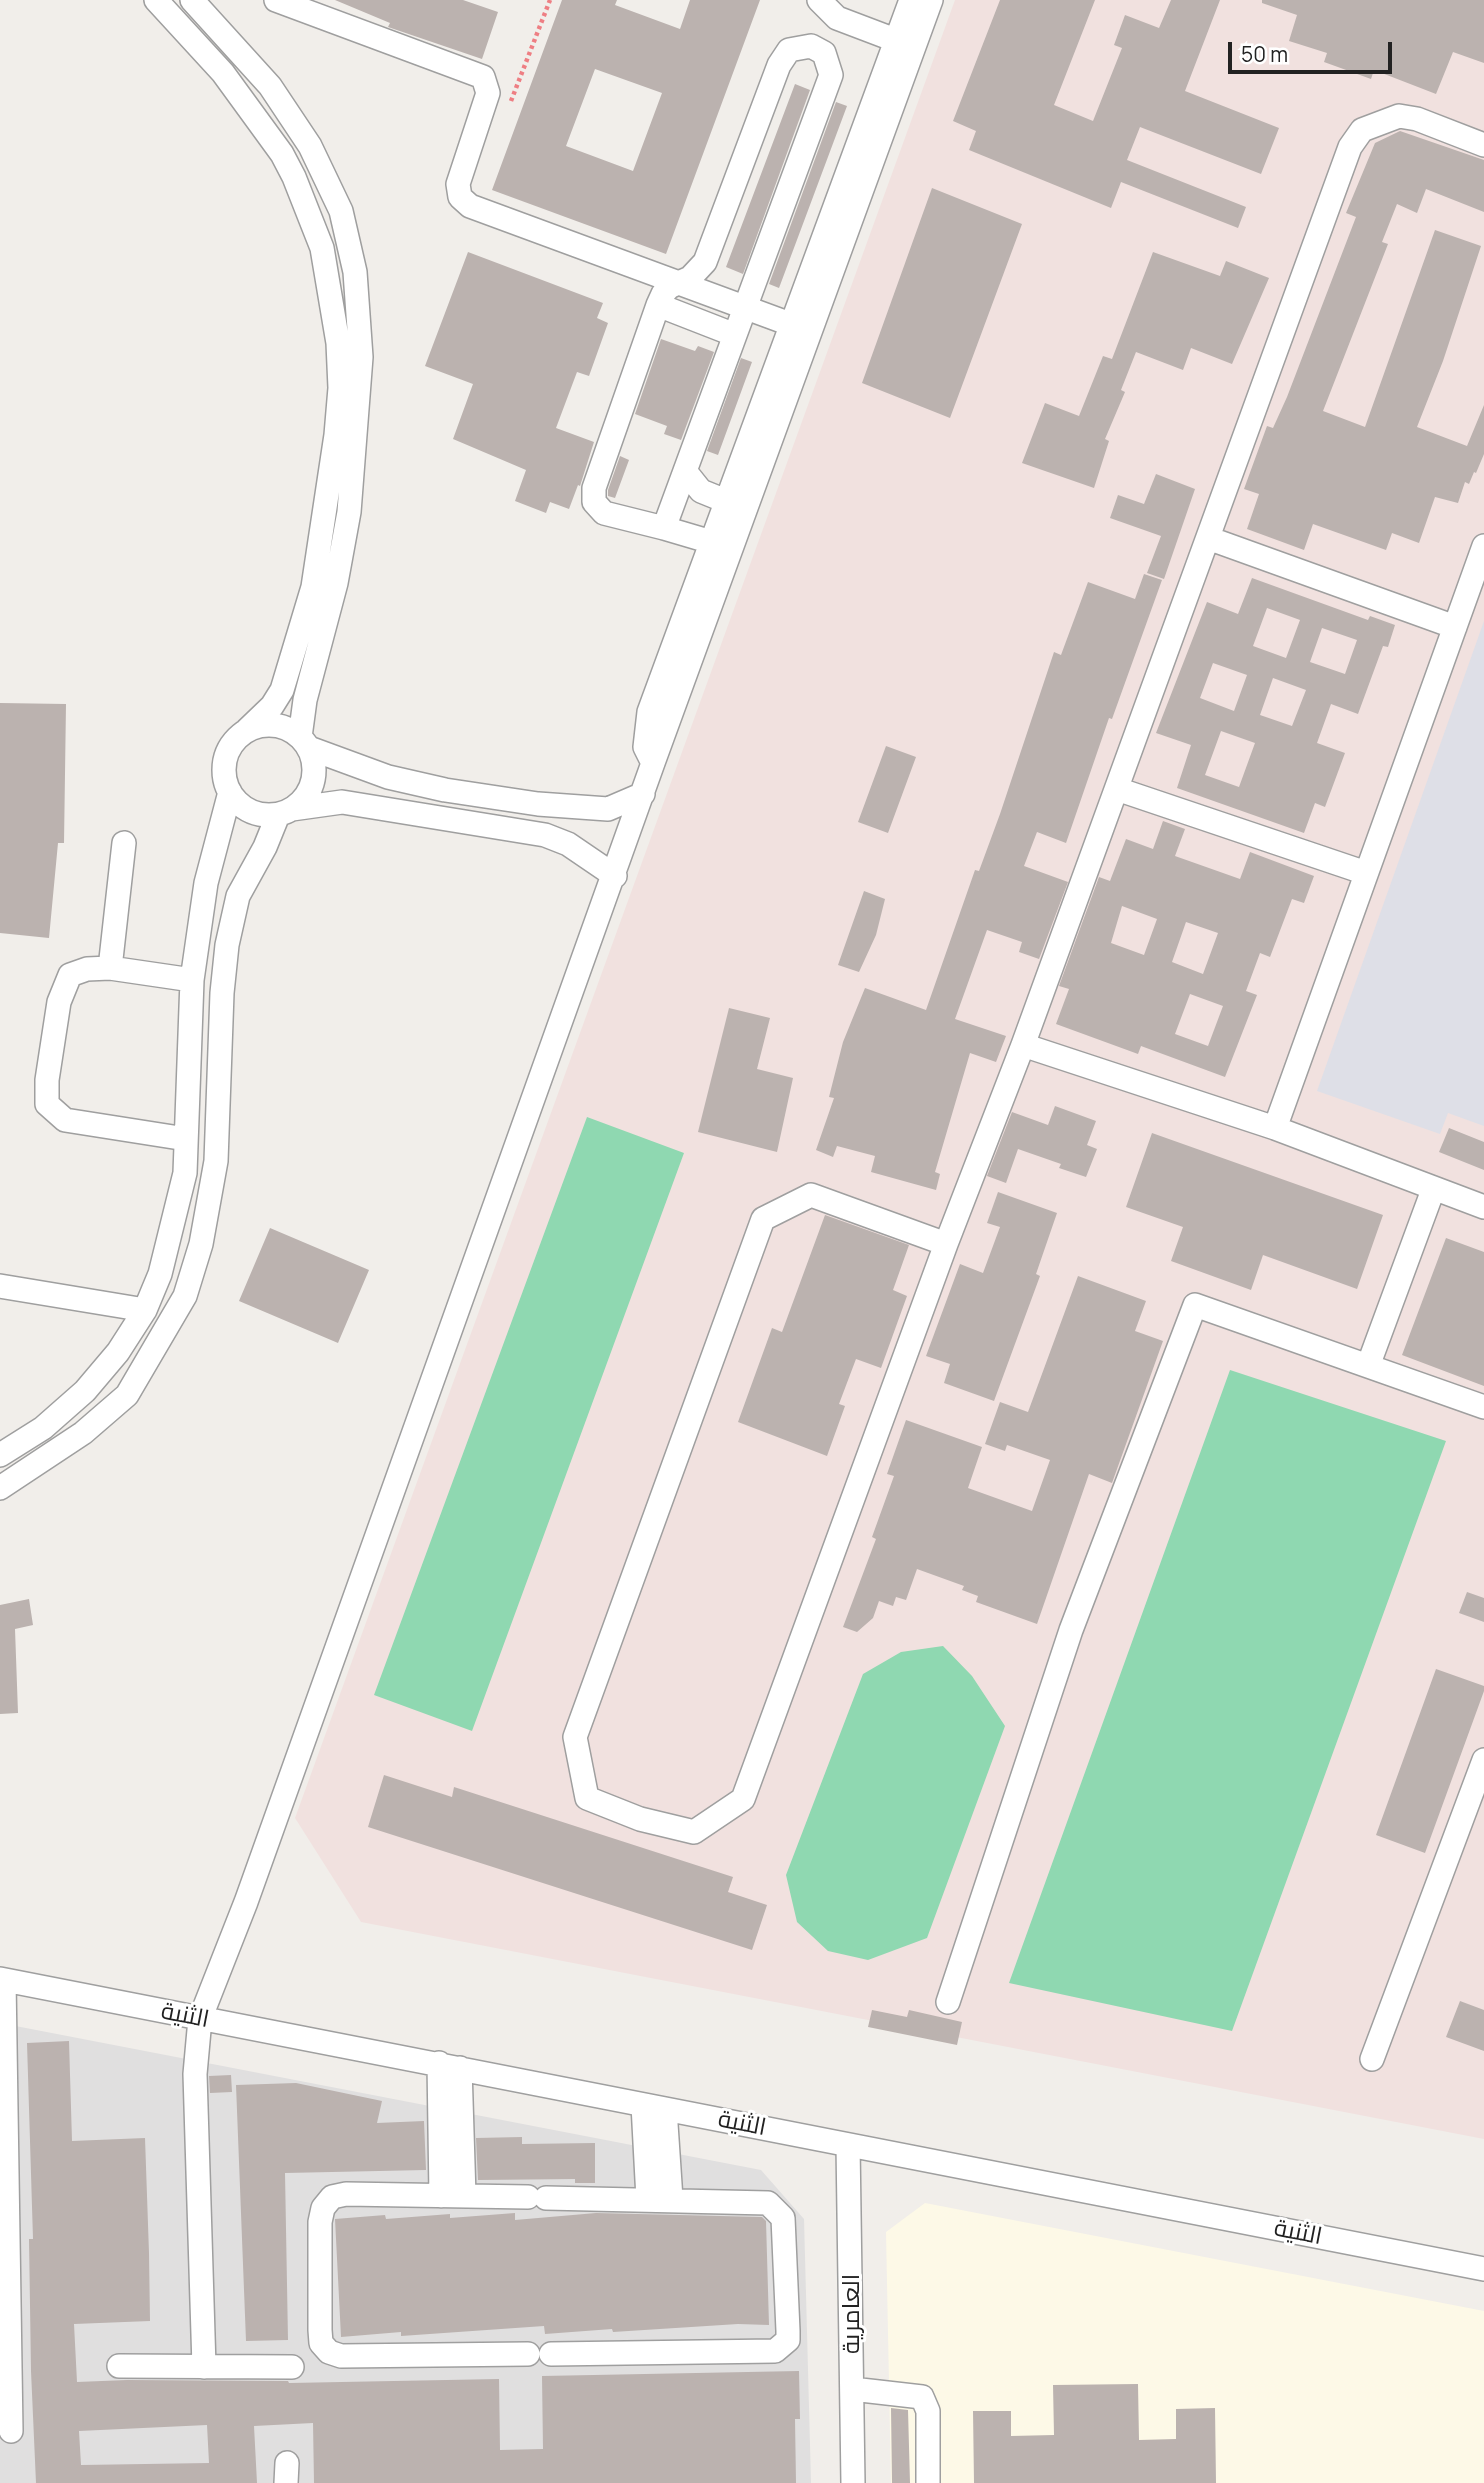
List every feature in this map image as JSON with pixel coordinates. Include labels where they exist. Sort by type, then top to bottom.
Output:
[{"type":"street","points":[[0,1455],[43,1428],[85,1391],[118,1352],[145,1310],[160,1274],[182,1185],[192,980],[206,883],[230,792],[224,765],[236,739],[272,706],[282,690],[313,587],[336,435],[340,388],[338,343],[322,248],[288,165],[223,74],[156,0]]},
{"type":"street","points":[[0,1488],[83,1433],[127,1395],[185,1296],[201,1244],[216,1161],[222,993],[227,945],[238,896],[285,812],[303,801],[314,775],[304,742],[305,700],[336,583],[349,512],[361,357],[355,272],[341,211],[310,146],[270,86],[192,0]]},
{"type":"street","points":[[276,0],[483,77],[488,93],[458,184],[460,197],[470,206],[790,324]]},
{"type":"street","points":[[820,0],[837,18],[895,40]]},
{"type":"street","points":[[653,763],[645,747],[646,723],[724,502],[911,0]]},
{"type":"street","points":[[204,2367],[195,2074],[200,2019],[246,1902],[615,876],[653,763],[748,509],[931,0]]},
{"type":"street","points":[[664,528],[831,75],[824,53],[811,46],[796,46],[784,55],[705,261],[690,278],[677,282],[663,294],[593,495],[598,509],[604,513],[711,541],[733,550]]},
{"type":"street","points":[[946,1244],[811,1195],[763,1219],[575,1737],[587,1798],[640,1819],[694,1832],[743,1798],[946,1244],[1023,1045],[1350,147],[1362,130],[1399,116],[1416,119],[1484,145]]},
{"type":"street","points":[[658,305],[735,335]]},
{"type":"street","points":[[685,471],[701,491],[748,509]]},
{"type":"street","points":[[1208,538],[1454,627]]},
{"type":"street","points":[[1275,1128],[1454,627],[1480,571],[1484,546]]},
{"type":"street","points":[[247,730],[274,725],[304,742],[388,777],[445,790],[538,804],[608,808],[643,794]]},
{"type":"street","points":[[1117,789],[1366,873]]},
{"type":"street","points":[[230,792],[250,811],[285,812],[342,802],[545,835],[568,844],[615,876]]},
{"type":"street","points":[[110,968],[124,843]]},
{"type":"street","points":[[186,1139],[65,1120],[47,1104],[47,1080],[59,1002],[70,975],[88,969],[110,968],[192,980]]},
{"type":"street","points":[[1023,1045],[1275,1128],[1433,1190],[1484,1207]]},
{"type":"street","points":[[1367,1366],[1433,1190]]},
{"type":"street","points":[[0,1286],[145,1310]]},
{"type":"street","points":[[948,2002],[1071,1630],[1195,1305],[1484,1407]]},
{"type":"street","points":[[1372,2059],[1484,1760]]},
{"type":"street","points":[[2,1979],[11,2431]]},
{"type":"street","name":"الثنية","points":[[2,1979],[1484,2269]]},
{"type":"street","points":[[449,2065],[452,2196]]},
{"type":"street","points":[[654,2107],[660,2199]]},
{"type":"street","name":"العامرية","points":[[848,2145],[853,2483]]},
{"type":"street","points":[[346,2194],[452,2196],[768,2203],[777,2209],[783,2218],[788,2340],[783,2347],[775,2351],[341,2356],[329,2352],[321,2343],[323,2208],[332,2197],[346,2194]]},
{"type":"street","points":[[118,2366],[292,2367]]},
{"type":"street","points":[[852,2389],[922,2397],[928,2411],[928,2483]]},
{"type":"shaded area","points":[[955,0],[1484,0],[1484,2139],[361,1922],[295,1818]]},
{"type":"shaded area","points":[[1484,621],[1484,1126],[1448,1113],[1440,1134],[1317,1091]]},
{"type":"shaded area","points":[[0,2023],[761,2170],[804,2219],[811,2483],[0,2483]]},
{"type":"shaded area","points":[[925,2203],[1484,2311],[1484,2483],[891,2483],[886,2232]]},
{"type":"green space","points":[[587,1117],[684,1153],[472,1731],[374,1695]]},
{"type":"green space","points":[[1230,1370],[1446,1441],[1232,2031],[1009,1983]]},
{"type":"green space","points":[[943,1646],[972,1676],[1005,1726],[927,1938],[868,1960],[828,1951],[797,1922],[786,1875],[863,1674],[901,1652]]},
{"type":"building","points":[[335,0],[463,0],[498,12],[482,59],[388,27],[390,23]]},
{"type":"building","points":[[562,0],[617,0],[615,5],[680,29],[690,0],[760,0],[666,254],[492,190]],"holes":[[[595,69],[662,93],[633,171],[566,146]]]},
{"type":"building","points":[[1000,0],[1095,0],[1054,105],[1093,121],[1122,48],[1114,45],[1125,15],[1159,28],[1171,0],[1220,0],[1185,91],[1279,128],[1261,174],[1140,127],[1127,160],[1246,207],[1238,228],[1121,182],[1111,208],[969,150],[976,131],[953,121]]},
{"type":"building","points":[[1262,0],[1484,0],[1484,63],[1453,52],[1436,94],[1374,70],[1371,79],[1324,62],[1327,53],[1289,41],[1297,15],[1262,3]]},
{"type":"building","points":[[795,84],[810,90],[743,274],[726,267]]},
{"type":"building","points":[[836,102],[847,106],[779,288],[769,284]]},
{"type":"building","points":[[1400,131],[1484,160],[1484,212],[1426,189],[1417,213],[1397,204],[1382,242],[1388,244],[1323,411],[1365,427],[1435,230],[1481,246],[1443,361],[1417,427],[1467,446],[1484,405],[1484,454],[1469,484],[1465,482],[1458,503],[1435,497],[1419,543],[1392,533],[1386,550],[1313,524],[1304,550],[1247,529],[1259,494],[1244,489],[1267,426],[1273,428],[1287,397],[1356,217],[1346,213],[1375,143]]},
{"type":"building","points":[[932,188],[1022,224],[950,418],[862,383]]},
{"type":"building","points":[[468,252],[603,303],[597,318],[608,323],[589,376],[577,372],[556,428],[594,442],[580,486],[578,485],[569,509],[550,502],[546,513],[515,501],[526,470],[453,439],[473,384],[425,366]]},
{"type":"building","points":[[1153,252],[1220,276],[1226,261],[1269,278],[1232,364],[1191,348],[1183,370],[1136,352],[1121,390],[1125,392],[1105,439],[1109,441],[1094,488],[1022,463],[1045,403],[1079,416],[1103,356],[1112,359]]},
{"type":"building","points":[[661,339],[695,351],[698,346],[714,352],[681,440],[664,434],[667,426],[635,414]]},
{"type":"building","points":[[741,358],[752,362],[718,455],[707,451]]},
{"type":"building","points":[[620,456],[629,460],[615,498],[608,496],[608,490]]},
{"type":"building","points":[[1156,474],[1195,489],[1164,579],[1147,573],[1161,536],[1110,518],[1118,495],[1144,504]]},
{"type":"building","points":[[1144,574],[1162,580],[1112,719],[1109,718],[1066,843],[1037,832],[1024,866],[1068,882],[1039,959],[1019,952],[1022,942],[987,930],[955,1019],[1006,1036],[996,1062],[970,1053],[935,1172],[940,1174],[936,1190],[871,1172],[875,1156],[837,1146],[833,1157],[816,1150],[834,1098],[829,1097],[843,1042],[865,988],[926,1010],[975,870],[979,871],[1000,814],[1054,652],[1061,655],[1088,582],[1135,599]]},
{"type":"building","points":[[1252,578],[1368,620],[1370,616],[1395,625],[1388,647],[1383,646],[1358,714],[1331,704],[1317,743],[1345,753],[1325,807],[1315,803],[1304,833],[1177,788],[1191,745],[1156,733],[1207,602],[1238,614]],"holes":[[[1267,608],[1300,620],[1286,658],[1253,646]],[[1322,628],[1357,640],[1345,674],[1310,662]],[[1213,663],[1247,675],[1234,711],[1200,698]],[[1273,678],[1306,690],[1292,726],[1260,715]],[[1221,731],[1255,743],[1239,787],[1205,775]]]},
{"type":"building","points":[[0,703],[66,704],[64,843],[58,843],[49,938],[0,933]]},
{"type":"building","points":[[886,746],[916,757],[888,833],[858,822]]},
{"type":"building","points":[[1163,821],[1185,829],[1175,856],[1240,879],[1250,852],[1314,876],[1304,903],[1292,899],[1270,957],[1260,953],[1246,991],[1257,995],[1225,1077],[1141,1046],[1138,1054],[1056,1024],[1069,989],[1059,986],[1099,877],[1110,881],[1126,839],[1153,849]],"holes":[[[1122,906],[1157,919],[1144,955],[1111,943]],[[1186,922],[1218,933],[1203,974],[1172,962]],[[1190,994],[1223,1006],[1208,1046],[1175,1034]]]},
{"type":"building","points":[[864,891],[885,899],[876,935],[859,972],[838,965]]},
{"type":"building","points":[[729,1008],[770,1018],[757,1069],[793,1078],[777,1152],[698,1132]]},
{"type":"building","points":[[1055,1106],[1096,1121],[1087,1145],[1097,1149],[1086,1177],[1059,1168],[1061,1164],[1018,1149],[1006,1183],[987,1176],[1012,1112],[1048,1125]]},
{"type":"building","points":[[1449,1128],[1484,1142],[1484,1170],[1439,1152]]},
{"type":"building","points":[[1152,1133],[1383,1215],[1357,1289],[1263,1255],[1251,1290],[1171,1261],[1183,1227],[1126,1207]]},
{"type":"building","points":[[998,1192],[1057,1213],[1036,1274],[1040,1276],[994,1401],[944,1383],[950,1364],[926,1356],[960,1264],[983,1273],[1000,1227],[987,1223]]},
{"type":"building","points":[[825,1215],[909,1245],[893,1290],[907,1296],[881,1368],[856,1359],[839,1404],[845,1406],[827,1456],[738,1422],[772,1328],[782,1332]]},
{"type":"building","points":[[270,1228],[369,1270],[338,1343],[239,1301]]},
{"type":"building","points":[[1446,1238],[1484,1252],[1484,1386],[1402,1355]]},
{"type":"building","points":[[1078,1276],[1146,1301],[1135,1331],[1163,1341],[1112,1483],[1089,1474],[1037,1624],[976,1602],[978,1596],[962,1590],[964,1586],[917,1569],[906,1600],[896,1597],[893,1606],[879,1601],[873,1618],[857,1632],[843,1627],[876,1539],[872,1537],[894,1476],[887,1474],[906,1420],[982,1447],[968,1488],[1032,1511],[1050,1460],[1007,1445],[1005,1451],[985,1444],[1000,1402],[1028,1412]]},
{"type":"building","points":[[1467,1592],[1484,1598],[1484,1622],[1459,1613]]},
{"type":"building","points":[[29,1599],[33,1625],[15,1629],[18,1713],[0,1714],[0,1605]]},
{"type":"building","points":[[1436,1669],[1484,1686],[1484,1691],[1425,1853],[1376,1835]]},
{"type":"building","points":[[384,1775],[452,1797],[454,1787],[733,1877],[728,1892],[767,1905],[752,1950],[368,1827]]},
{"type":"building","points":[[1460,2001],[1484,2010],[1484,2051],[1446,2037]]},
{"type":"building","points":[[872,2010],[907,2017],[909,2010],[962,2022],[957,2045],[868,2027]]},
{"type":"building","points":[[69,2041],[72,2141],[145,2138],[150,2321],[74,2324],[77,2382],[127,2380],[289,2383],[499,2379],[500,2450],[543,2449],[542,2376],[799,2371],[800,2419],[795,2419],[796,2483],[314,2483],[313,2423],[254,2426],[257,2483],[36,2483],[31,2371],[29,2239],[33,2239],[27,2043]],"holes":[[[207,2425],[209,2463],[81,2465],[79,2431]]]},
{"type":"building","points":[[231,2075],[232,2092],[210,2093],[209,2076]]},
{"type":"building","points":[[296,2083],[382,2101],[377,2123],[424,2121],[426,2170],[285,2173],[288,2340],[246,2341],[236,2085]]},
{"type":"building","points":[[522,2137],[522,2144],[595,2143],[595,2183],[575,2183],[575,2179],[478,2180],[476,2138]]},
{"type":"building","points":[[515,2213],[515,2220],[596,2213],[762,2217],[766,2221],[769,2325],[738,2324],[613,2332],[612,2329],[545,2334],[544,2326],[401,2336],[401,2332],[341,2337],[335,2219],[385,2215],[386,2219],[450,2214],[450,2218]]},
{"type":"building","points":[[1138,2384],[1139,2440],[1176,2439],[1176,2409],[1215,2408],[1216,2483],[974,2483],[973,2411],[1011,2411],[1011,2436],[1054,2435],[1053,2385]]},
{"type":"building","points":[[891,2408],[908,2410],[910,2483],[892,2483]]}]
